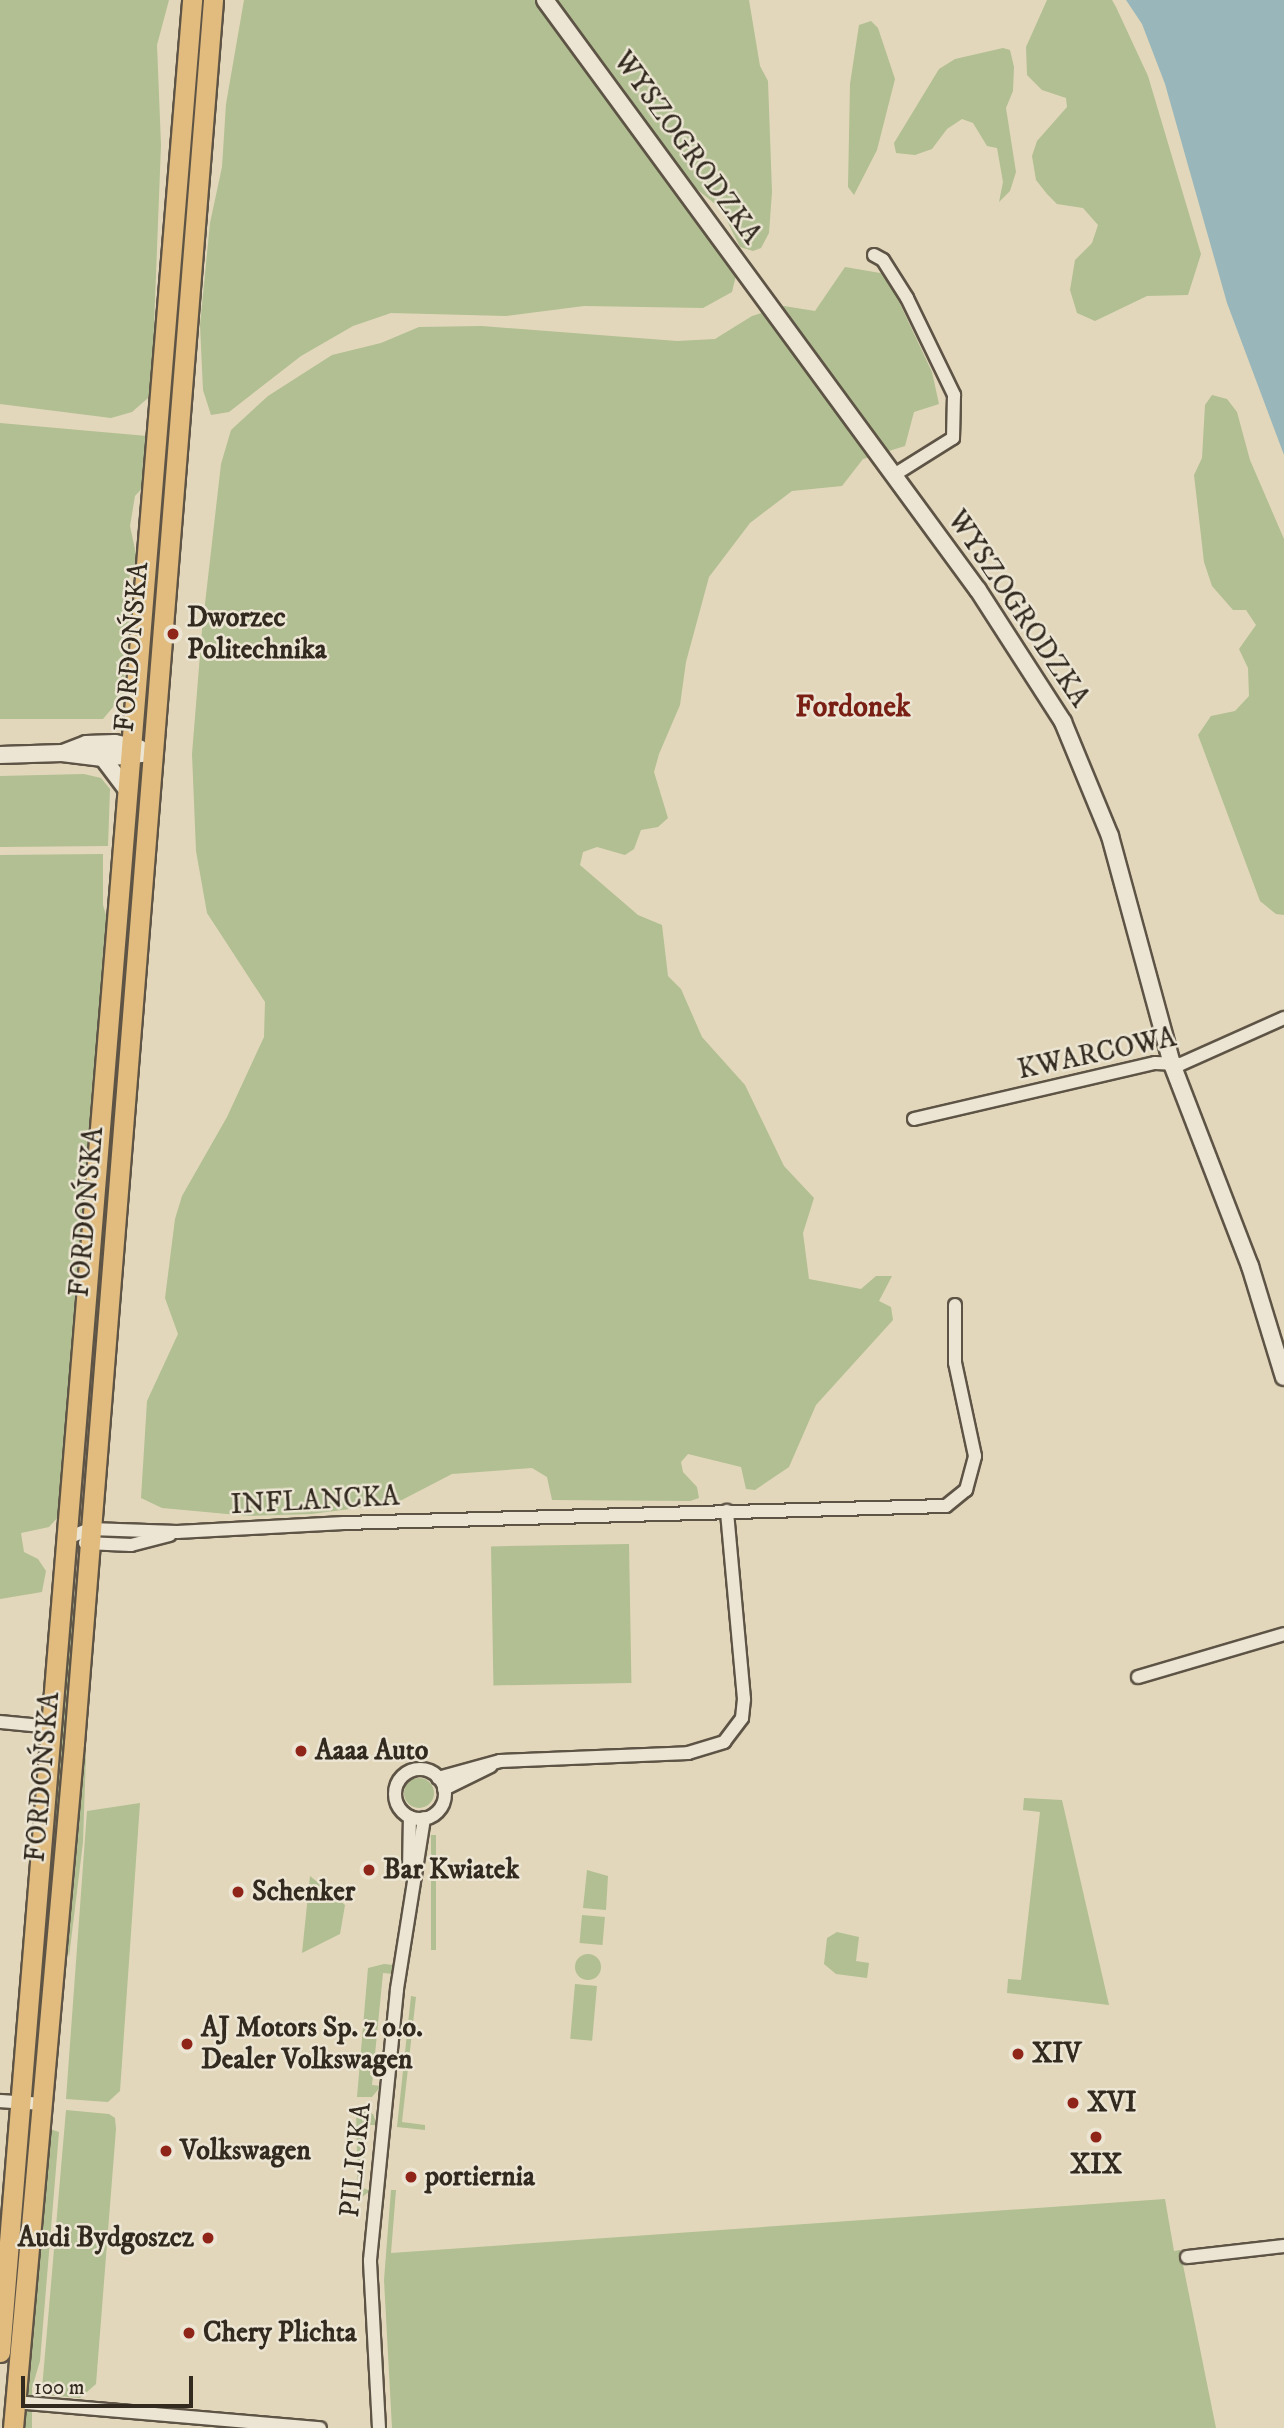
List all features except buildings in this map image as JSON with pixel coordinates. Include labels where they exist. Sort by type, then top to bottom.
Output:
[{"type":"main road","name":"FORDOŃSKA","points":[[0,2352],[10,2101],[51,1727],[192,0]]},
{"type":"main road","name":"FORDOŃSKA","points":[[13,2428],[44,2104],[213,0]]},
{"type":"street","name":"WYSZOGRODZKA","points":[[545,0],[1019,648],[1078,753],[1119,862],[1172,1064],[1250,1266],[1284,1377]]},
{"type":"street","points":[[874,256],[883,260],[907,298],[954,395],[953,438],[894,475]]},
{"type":"street","points":[[62,753],[86,744],[151,753]]},
{"type":"street","points":[[0,755],[62,753],[103,758],[130,749]]},
{"type":"street","points":[[103,758],[127,790]]},
{"type":"street","name":"KWARCOWA","points":[[917,1123],[1155,1063],[1181,1064],[1284,1018]]},
{"type":"street","name":"INFLANCKA","points":[[89,1537],[455,1520],[727,1511],[935,1508],[956,1501],[969,1484],[975,1456],[955,1363],[955,1305]]},
{"type":"street","points":[[441,1783],[500,1761],[688,1753],[714,1748],[734,1733],[744,1699],[727,1511]]},
{"type":"street","name":"INFLANCKA","points":[[89,1537],[113,1546],[177,1532]]},
{"type":"street","points":[[65,1539],[89,1537]]},
{"type":"street","points":[[87,1575],[113,1546]]},
{"type":"street","points":[[1138,1677],[1284,1634]]},
{"type":"street","points":[[0,1721],[51,1727]]},
{"type":"street","points":[[421,1769],[441,1783],[442,1804],[424,1818],[410,1816],[396,1800],[399,1780],[421,1769]]},
{"type":"street","name":"PILICKA","points":[[409,1898],[410,1816]]},
{"type":"street","name":"PILICKA","points":[[379,2428],[370,2260],[409,1898],[424,1818]]},
{"type":"street","points":[[10,2101],[44,2104]]},
{"type":"street","points":[[1187,2257],[1284,2246]]},
{"type":"street","points":[[15,2402],[320,2428]]},
{"type":"green space","points":[[0,0],[169,0],[157,45],[161,145],[152,378],[148,398],[132,412],[111,418],[0,404]]},
{"type":"green space","points":[[199,0],[207,0],[171,409],[167,411]]},
{"type":"green space","points":[[244,0],[535,0],[737,271],[732,292],[703,308],[584,306],[506,316],[391,313],[353,326],[301,356],[229,412],[211,415],[203,390],[200,325],[210,223],[222,167],[226,104]]},
{"type":"green space","points":[[557,0],[749,0],[760,66],[768,81],[772,192],[769,233],[761,248],[753,251],[740,247],[721,209],[675,171],[625,91]]},
{"type":"green space","points":[[1047,0],[1112,0],[1116,7],[1148,76],[1201,254],[1188,295],[1147,296],[1095,321],[1077,313],[1070,290],[1075,260],[1092,243],[1098,225],[1083,208],[1057,204],[1047,194],[1036,180],[1032,156],[1037,141],[1067,107],[1066,98],[1042,90],[1027,75],[1026,47]]},
{"type":"green space","points":[[871,21],[878,28],[895,79],[877,150],[854,195],[848,187],[850,84],[859,25]]},
{"type":"green space","points":[[1003,48],[1010,50],[1014,67],[1013,91],[1006,108],[1016,172],[1010,191],[999,202],[1003,182],[997,148],[987,146],[973,123],[962,119],[947,129],[932,149],[915,155],[896,153],[894,143],[939,69],[955,59]]},
{"type":"green space","points":[[845,267],[886,274],[932,372],[939,404],[914,412],[905,446],[863,459],[842,486],[792,491],[750,523],[709,577],[686,662],[680,705],[659,754],[654,772],[668,818],[658,827],[641,830],[634,849],[625,855],[597,847],[583,852],[580,865],[638,915],[662,925],[668,976],[681,989],[702,1037],[745,1085],[784,1166],[814,1198],[803,1233],[809,1279],[861,1289],[876,1276],[892,1276],[879,1301],[891,1307],[893,1320],[816,1405],[789,1467],[755,1490],[746,1489],[741,1467],[688,1454],[681,1462],[683,1472],[697,1487],[699,1498],[690,1501],[552,1500],[547,1477],[532,1468],[452,1474],[396,1503],[311,1514],[249,1516],[162,1508],[141,1498],[147,1401],[178,1334],[165,1298],[175,1219],[182,1196],[227,1117],[264,1037],[265,1002],[207,913],[196,851],[192,754],[202,630],[221,464],[231,430],[268,396],[332,355],[381,343],[419,327],[482,326],[677,341],[715,339],[752,316],[784,306],[815,311]]},
{"type":"green space","points":[[1212,395],[1227,399],[1237,412],[1250,460],[1284,539],[1284,915],[1276,914],[1260,901],[1198,735],[1211,716],[1235,711],[1249,696],[1248,668],[1239,649],[1256,625],[1246,610],[1233,610],[1212,586],[1204,562],[1194,475],[1202,458],[1205,405]]},
{"type":"green space","points":[[0,423],[147,436],[146,484],[135,496],[130,526],[137,559],[125,587],[132,621],[123,632],[125,693],[103,719],[0,719]]},
{"type":"green space","points":[[165,433],[170,440],[149,710],[141,710]]},
{"type":"green space","points":[[84,774],[101,778],[110,789],[108,846],[0,847],[0,776]]},
{"type":"green space","points":[[103,854],[103,905],[110,929],[60,1515],[49,1527],[21,1533],[24,1552],[38,1559],[46,1571],[42,1592],[0,1599],[0,855]]},
{"type":"green space","points":[[629,1544],[631,1683],[493,1685],[491,1546]]},
{"type":"green space","points":[[69,1578],[75,1579],[68,1747],[33,2095],[30,2092]]},
{"type":"green space","points":[[86,1754],[83,1842],[69,1957],[66,1933],[81,1756]]},
{"type":"green space","points":[[419,1778],[430,1782],[434,1793],[430,1804],[419,1808],[408,1804],[404,1793],[408,1782]]},
{"type":"green space","points":[[1024,1798],[1062,1800],[1109,2005],[1007,1993],[1008,1979],[1021,1980],[1040,1812],[1023,1810]]},
{"type":"green space","points":[[140,1803],[120,2091],[108,2102],[66,2099],[87,1811]]},
{"type":"green space","points":[[431,1835],[436,1835],[436,1950],[431,1950]]},
{"type":"green space","points":[[587,1870],[608,1876],[606,1910],[583,1908]]},
{"type":"green space","points":[[310,1876],[345,1905],[340,1934],[302,1953]]},
{"type":"green space","points":[[582,1915],[605,1917],[602,1945],[580,1943]]},
{"type":"green space","points":[[837,1932],[859,1937],[856,1961],[869,1963],[867,1978],[836,1974],[824,1964],[827,1938]]},
{"type":"green space","points":[[588,1954],[597,1958],[601,1967],[597,1976],[588,1980],[579,1976],[575,1967],[579,1958]]},
{"type":"green space","points":[[384,1964],[394,1965],[393,1974],[383,1973],[372,2085],[381,2086],[372,2097],[357,2097],[368,1968]]},
{"type":"green space","points":[[575,1984],[597,1986],[592,2041],[570,2039]]},
{"type":"green space","points":[[411,1996],[416,1997],[402,2122],[425,2125],[425,2130],[397,2127]]},
{"type":"green space","points":[[356,2108],[373,2114],[377,2125],[368,2125],[361,2187],[370,2191],[358,2200]]},
{"type":"green space","points":[[66,2110],[109,2114],[115,2118],[116,2129],[96,2384],[80,2398],[45,2395],[42,2389]]},
{"type":"green space","points":[[50,2129],[59,2132],[40,2361],[32,2388],[26,2373]]},
{"type":"green space","points":[[24,2131],[32,2131],[32,2428],[24,2428]]},
{"type":"green space","points":[[391,2190],[396,2190],[391,2253],[1165,2199],[1174,2251],[1180,2250],[1216,2428],[392,2428],[384,2280]]},
{"type":"water","points":[[1126,0],[1284,0],[1284,455],[1227,303],[1165,84],[1142,24]]},
{"type":"place","name":"Dworzec Politechnika","points":[[173,634]]},
{"type":"place","name":"Aaaa Auto","points":[[301,1751]]},
{"type":"place","name":"Bar Kwiatek","points":[[369,1870]]},
{"type":"place","name":"Schenker","points":[[238,1892]]},
{"type":"place","name":"AJ Motors Sp. z o.o. Dealer Volkswagen","points":[[187,2044]]},
{"type":"place","name":"XIV","points":[[1018,2054]]},
{"type":"place","name":"XVI","points":[[1073,2103]]},
{"type":"place","name":"XIX","points":[[1096,2137]]},
{"type":"place","name":"Volkswagen","points":[[166,2151]]},
{"type":"place","name":"portiernia","points":[[411,2177]]},
{"type":"place","name":"Audi Bydgoszcz","points":[[208,2238]]},
{"type":"place","name":"Chery Plichta","points":[[189,2333]]},
{"type":"district","name":"Fordonek","points":[[853,708]]}]
